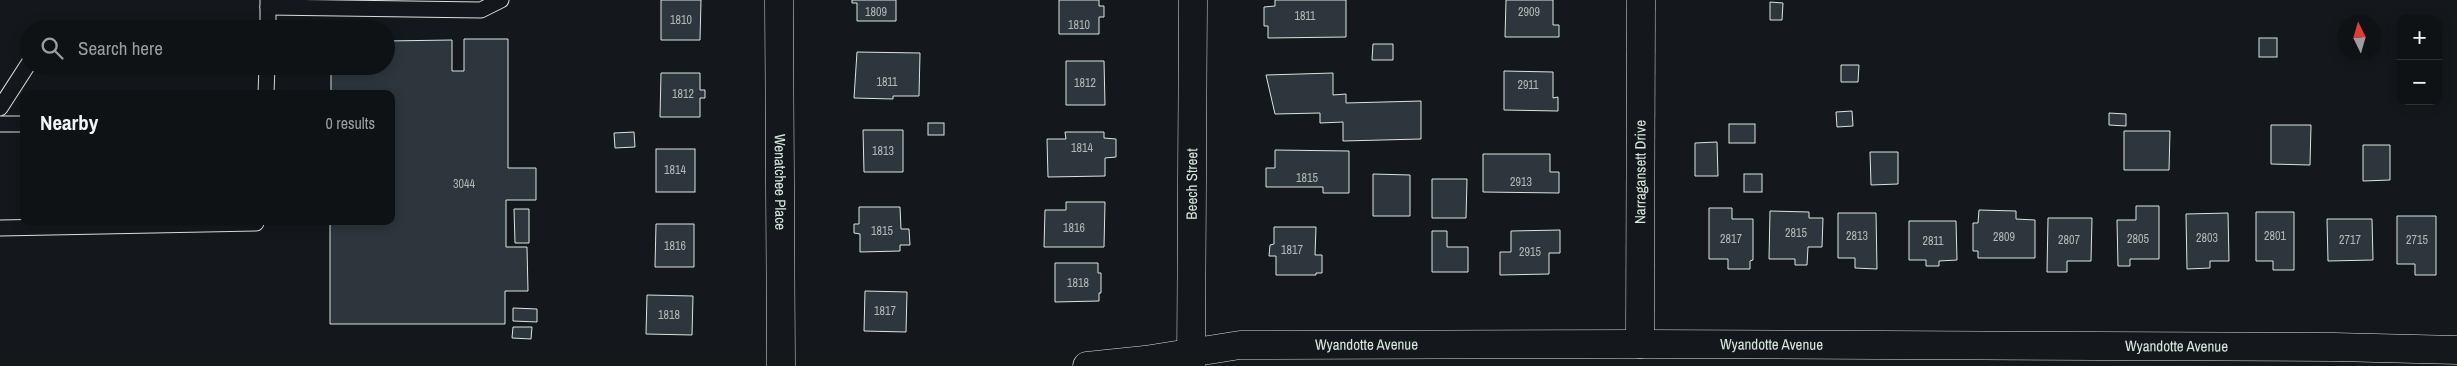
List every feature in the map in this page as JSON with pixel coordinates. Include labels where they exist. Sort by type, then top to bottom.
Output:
[{"type":"street","name":"Wenatchee Place","points":[[779,0],[781,366]]},
{"type":"street","name":"Beech Street","points":[[1191,359],[1194,0]]},
{"type":"street","name":"Narragansett Drive","points":[[1640,344],[1641,0]]},
{"type":"street","name":"Wyandotte Avenue","points":[[1088,366],[1191,359],[1240,345],[1640,344],[2335,347],[2457,350]]},
{"type":"lane","points":[[268,20],[268,4],[481,10],[501,0]]},
{"type":"lane","points":[[0,108],[21,75]]},
{"type":"lane","points":[[266,90],[267,75]]},
{"type":"lane","points":[[0,124],[20,124]]},
{"type":"lane","points":[[0,228],[154,225]]},
{"type":"building","points":[[661,0],[701,0],[700,40],[661,40]]},
{"type":"building","points":[[852,0],[896,0],[896,21],[857,21],[857,3],[852,3]]},
{"type":"building","points":[[1059,0],[1099,0],[1099,6],[1104,6],[1104,17],[1099,17],[1099,34],[1059,34]]},
{"type":"building","points":[[1275,0],[1346,0],[1346,37],[1268,38],[1268,26],[1264,26],[1264,7],[1275,6]]},
{"type":"building","points":[[1506,0],[1553,0],[1553,25],[1559,25],[1559,37],[1505,37]]},
{"type":"building","points":[[1770,2],[1783,3],[1782,20],[1770,20]]},
{"type":"building","points":[[2259,38],[2277,38],[2277,57],[2259,57]]},
{"type":"building","points":[[464,39],[508,39],[508,168],[536,168],[536,200],[506,200],[506,247],[527,247],[528,291],[505,291],[505,324],[330,324],[330,225],[395,225],[395,90],[331,90],[331,75],[395,75],[395,41],[452,40],[452,71],[464,71]]},
{"type":"building","points":[[1373,44],[1393,44],[1393,60],[1372,60]]},
{"type":"building","points":[[857,52],[920,53],[919,96],[893,96],[893,99],[854,98]]},
{"type":"building","points":[[1066,61],[1104,61],[1105,105],[1066,105]]},
{"type":"building","points":[[1841,65],[1859,65],[1858,82],[1841,82]]},
{"type":"building","points":[[1504,71],[1553,72],[1553,98],[1558,97],[1558,111],[1504,110]]},
{"type":"building","points":[[661,73],[700,73],[700,90],[705,90],[705,98],[700,98],[700,117],[660,117]]},
{"type":"building","points":[[1333,73],[1333,95],[1346,94],[1346,103],[1421,101],[1421,139],[1343,141],[1343,122],[1320,123],[1320,113],[1275,114],[1266,75]]},
{"type":"building","points":[[1852,111],[1853,126],[1837,127],[1836,112]]},
{"type":"building","points":[[2109,113],[2126,114],[2126,126],[2109,125]]},
{"type":"building","points":[[928,123],[944,123],[944,135],[928,135]]},
{"type":"building","points":[[1729,124],[1755,124],[1755,143],[1729,143]]},
{"type":"building","points":[[2271,125],[2311,125],[2310,165],[2271,164]]},
{"type":"building","points":[[863,130],[903,130],[903,172],[864,172]]},
{"type":"building","points":[[2124,131],[2170,131],[2169,170],[2124,170]]},
{"type":"building","points":[[634,132],[635,147],[615,148],[614,133]]},
{"type":"building","points":[[1065,132],[1104,132],[1104,138],[1116,139],[1116,157],[1105,158],[1105,176],[1048,177],[1047,139],[1066,139]]},
{"type":"building","points":[[1717,142],[1718,176],[1695,176],[1695,143]]},
{"type":"building","points":[[2363,145],[2390,145],[2390,180],[2363,181]]},
{"type":"building","points":[[656,149],[695,149],[695,192],[656,192]]},
{"type":"building","points":[[1275,150],[1349,151],[1349,193],[1323,193],[1323,187],[1266,187],[1266,168],[1275,168]]},
{"type":"building","points":[[1870,152],[1898,152],[1898,184],[1871,185]]},
{"type":"building","points":[[1483,154],[1550,154],[1550,172],[1559,172],[1559,193],[1483,192]]},
{"type":"building","points":[[1373,174],[1410,175],[1410,216],[1373,216]]},
{"type":"building","points":[[1744,174],[1762,174],[1762,192],[1744,192]]},
{"type":"building","points":[[1432,179],[1467,179],[1466,218],[1432,218]]},
{"type":"building","points":[[1066,202],[1105,202],[1104,247],[1044,247],[1045,210],[1066,210]]},
{"type":"building","points":[[2136,206],[2159,206],[2159,259],[2130,259],[2130,266],[2118,266],[2117,220],[2136,220]]},
{"type":"building","points":[[859,207],[900,207],[901,229],[909,229],[910,245],[900,245],[900,251],[860,252],[860,234],[854,233],[854,224],[859,224]]},
{"type":"building","points":[[1709,208],[1732,208],[1732,219],[1753,219],[1753,260],[1750,261],[1750,269],[1728,269],[1728,259],[1709,259]]},
{"type":"building","points":[[514,209],[529,209],[529,243],[515,243]]},
{"type":"building","points":[[1979,210],[2016,211],[2016,219],[2035,220],[2035,258],[1978,258],[1978,251],[1973,251],[1973,223],[1978,223]]},
{"type":"building","points":[[1770,211],[1809,212],[1809,218],[1823,218],[1822,247],[1808,247],[1807,265],[1795,265],[1795,259],[1769,259]]},
{"type":"building","points":[[2256,212],[2294,212],[2294,270],[2273,270],[2273,261],[2256,261]]},
{"type":"building","points":[[1838,213],[1876,213],[1877,269],[1855,268],[1855,258],[1838,258]]},
{"type":"building","points":[[2228,213],[2229,261],[2210,261],[2210,268],[2187,269],[2186,214]]},
{"type":"building","points":[[2397,216],[2436,216],[2436,275],[2415,275],[2415,264],[2397,264]]},
{"type":"building","points":[[2048,218],[2092,218],[2091,261],[2067,261],[2067,272],[2047,272]]},
{"type":"building","points":[[2327,219],[2372,219],[2373,260],[2328,261]]},
{"type":"building","points":[[1909,221],[1956,221],[1957,260],[1939,261],[1939,266],[1926,266],[1926,260],[1909,260]]},
{"type":"building","points":[[656,224],[694,224],[694,267],[655,267]]},
{"type":"building","points":[[1274,227],[1316,227],[1315,255],[1322,255],[1322,273],[1316,273],[1316,275],[1276,275],[1276,256],[1269,256],[1270,245],[1274,244]]},
{"type":"building","points":[[1560,230],[1560,253],[1549,253],[1549,274],[1500,275],[1500,252],[1511,252],[1511,231]]},
{"type":"building","points":[[1432,231],[1447,231],[1447,247],[1468,247],[1468,272],[1432,272]]},
{"type":"building","points":[[1055,263],[1098,263],[1098,273],[1101,273],[1099,301],[1055,302]]},
{"type":"building","points":[[865,291],[907,292],[906,332],[864,331]]},
{"type":"building","points":[[647,295],[693,296],[692,335],[646,334]]},
{"type":"building","points":[[513,308],[537,309],[537,322],[513,321]]},
{"type":"building","points":[[513,327],[532,327],[531,339],[512,338]]}]
